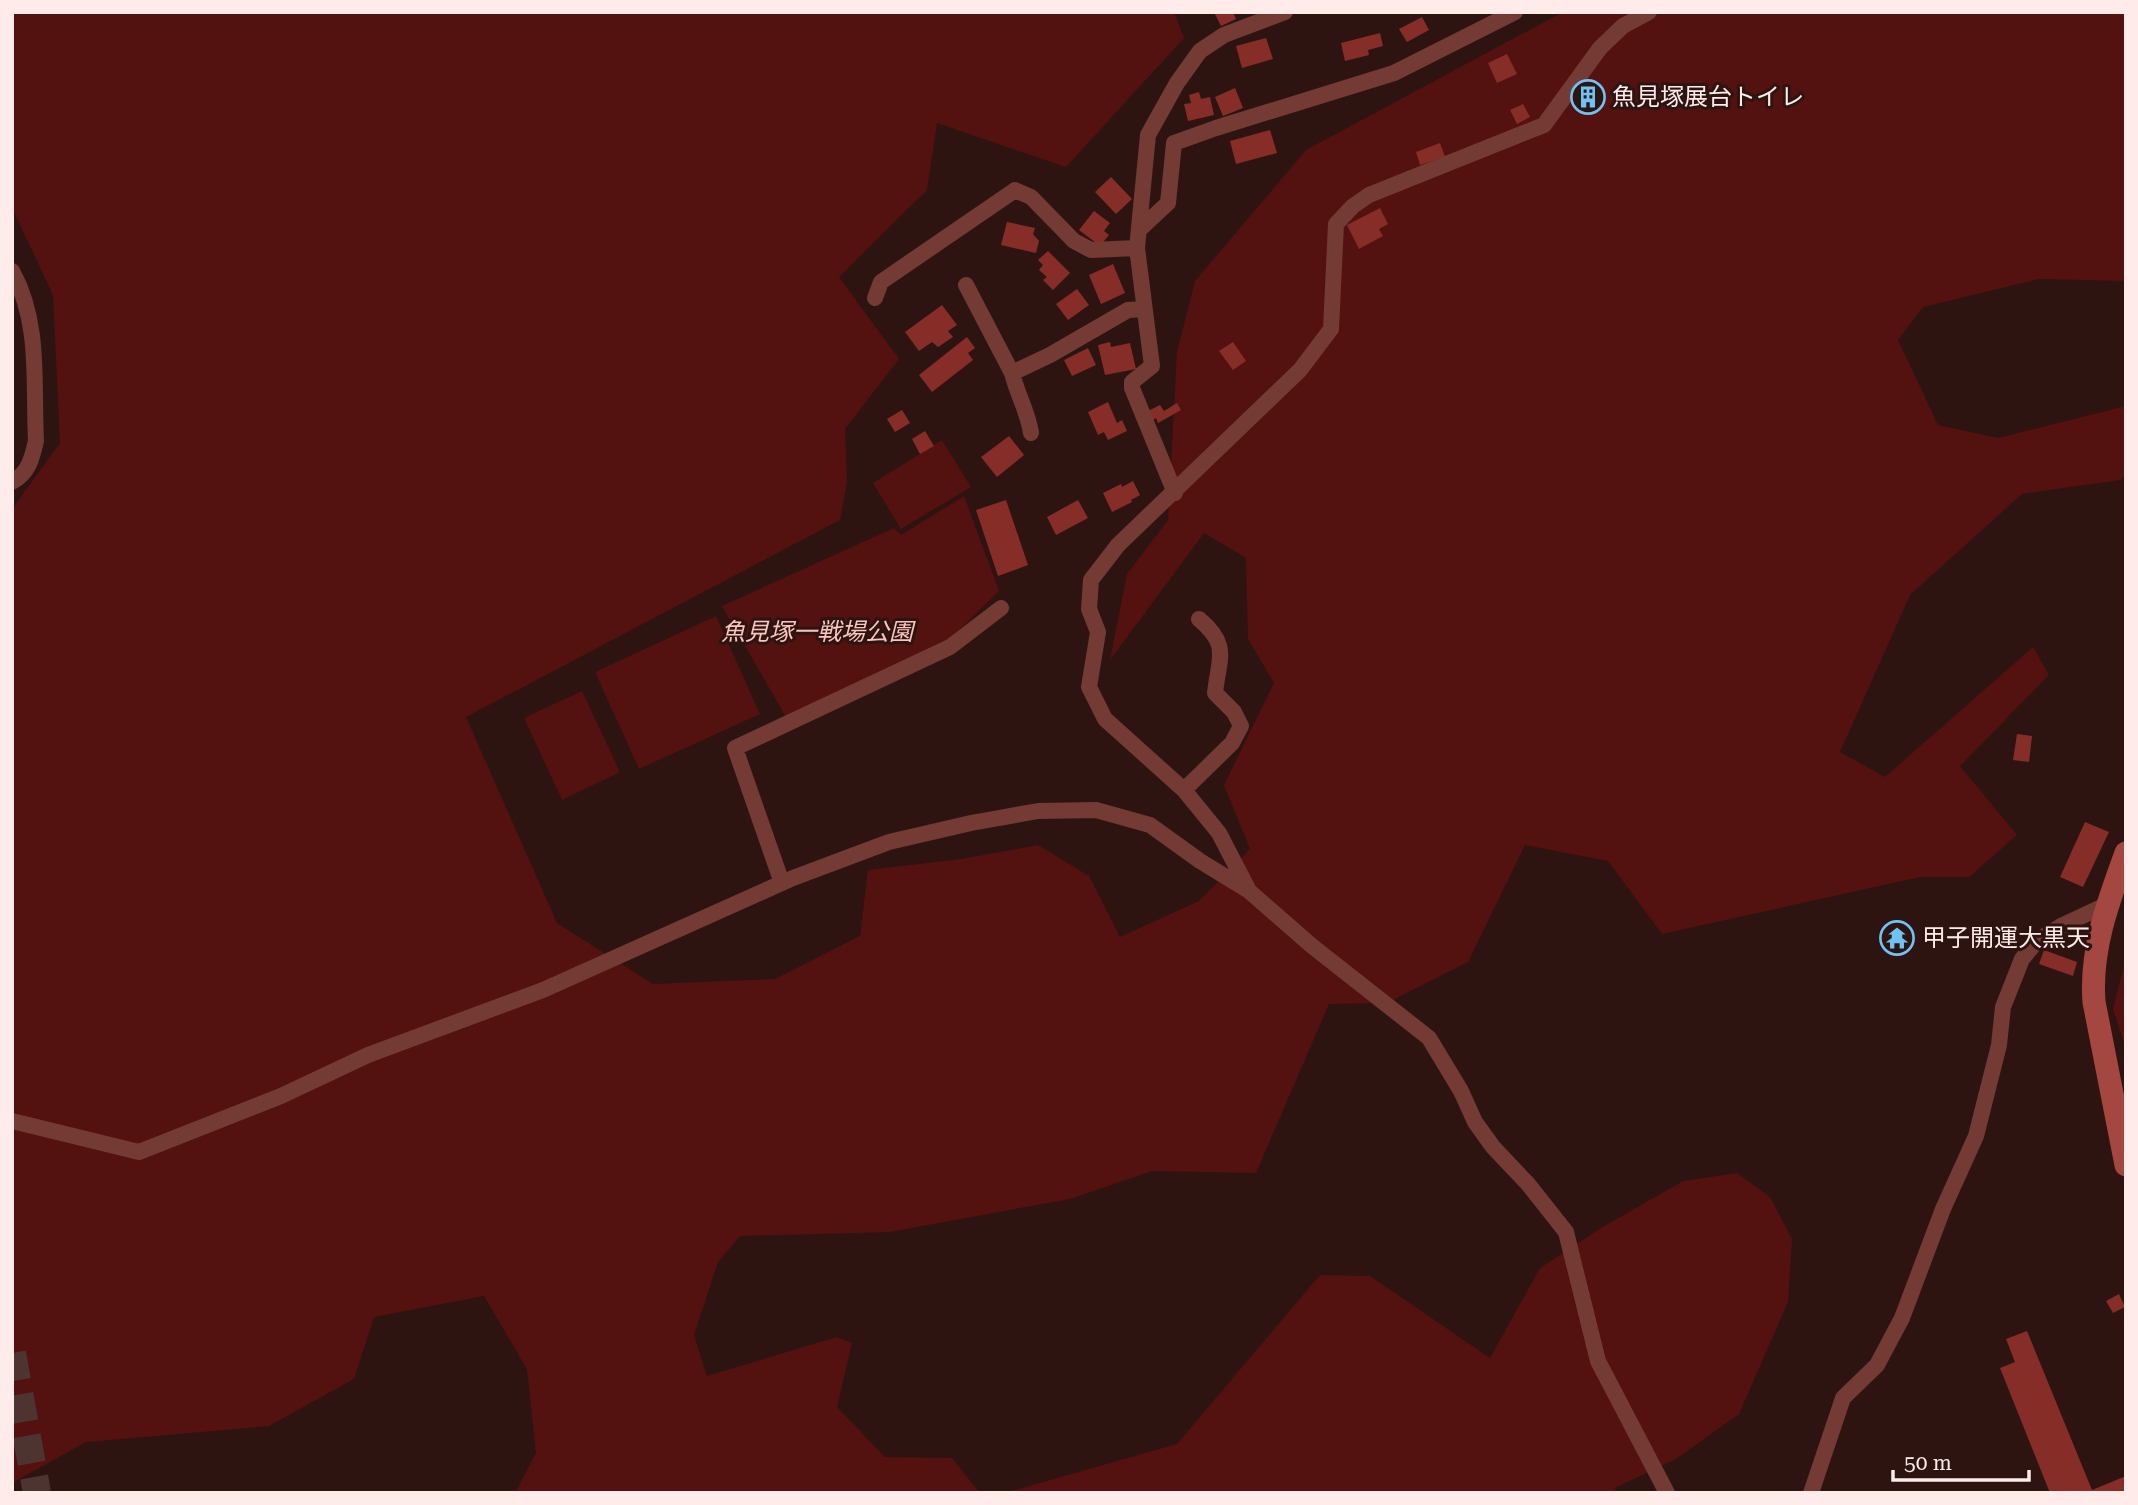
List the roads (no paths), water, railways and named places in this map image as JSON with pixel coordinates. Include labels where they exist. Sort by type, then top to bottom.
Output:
[{"type":"main road","points":[[2126,853],[2095,951],[2093,989],[2126,1166]]},
{"type":"street","points":[[1175,493],[1132,388],[1132,382],[1152,366],[1137,248],[1147,135],[1177,83],[1200,51],[1224,35],[1285,12]]},
{"type":"street","points":[[1139,230],[1168,203],[1174,143],[1394,73],[1515,12]]},
{"type":"street","points":[[1249,891],[1219,833],[1184,790],[1105,719],[1089,687],[1098,632],[1090,609],[1091,580],[1118,545],[1300,370],[1331,329],[1336,224],[1353,206],[1369,195],[1544,125],[1600,48],[1623,26],[1648,12]]},
{"type":"street","points":[[875,298],[881,282],[1015,190],[1031,197],[1074,242],[1091,250],[1137,248]]},
{"type":"street","points":[[12,271],[24,292],[30,318],[36,441],[26,471],[21,478],[12,482]]},
{"type":"street","points":[[966,285],[1012,373],[1028,416],[1031,433]]},
{"type":"street","points":[[1012,373],[1050,355],[1128,310],[1144,309]]},
{"type":"street","points":[[782,883],[735,748],[950,647],[1001,608]]},
{"type":"street","points":[[1184,790],[1232,744],[1241,726],[1234,712],[1216,693],[1221,646],[1213,632],[1199,620]]},
{"type":"street","points":[[12,1121],[139,1152],[281,1096],[368,1055],[543,990],[782,883],[889,842],[971,822],[1038,811],[1096,810],[1150,824],[1200,861],[1249,891],[1312,946],[1429,1038],[1461,1091],[1475,1122],[1566,1232],[1598,1361],[1667,1493]]},
{"type":"street","points":[[1811,1493],[1843,1398],[1877,1365],[1902,1318],[1943,1209],[1976,1136],[1999,1045],[2003,1007],[2022,959],[2038,940],[2108,904]]},
{"type":"tunnel","points":[[12,1353],[37,1493]]},
{"type":"place","name":"魚見塚展台トイレ","points":[[1588,97]]},
{"type":"place","name":"甲子開運大黒天","points":[[1897,938]]},
{"type":"park label","name":"魚見塚一戦場公園","points":[[817,632]]}]
